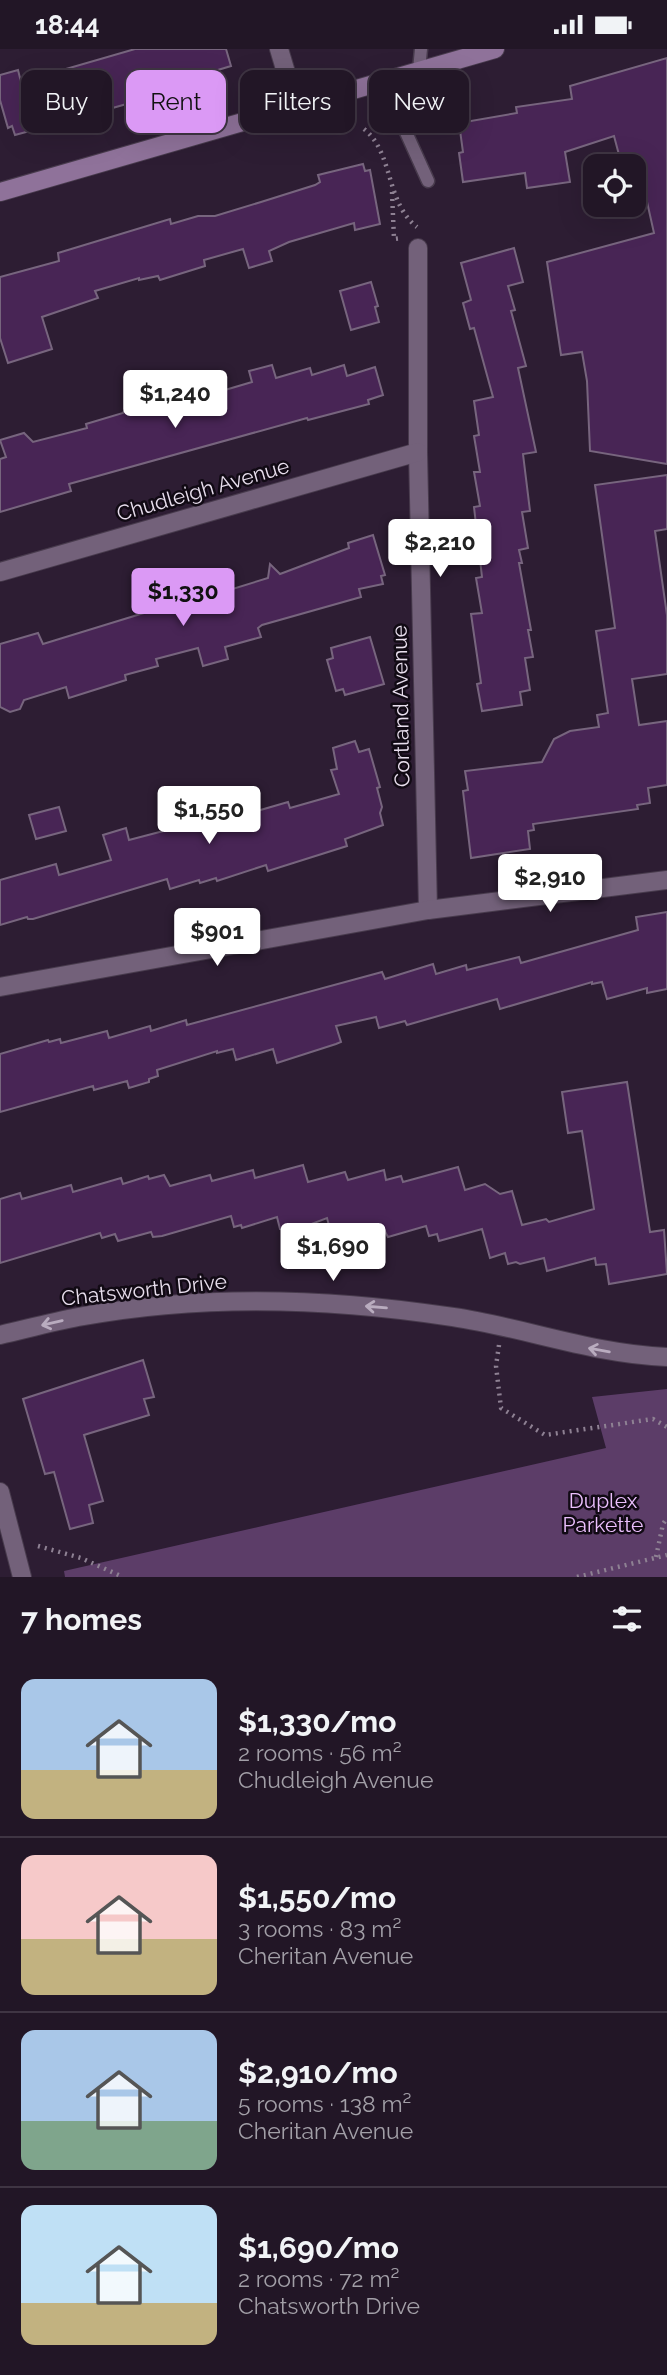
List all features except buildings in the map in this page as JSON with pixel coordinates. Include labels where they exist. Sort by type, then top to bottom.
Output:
[{"type":"main road","points":[[419,70],[495,49]]},
{"type":"main road","points":[[0,192],[240,122]]},
{"type":"street","points":[[279,49],[285,70]]},
{"type":"street","name":"Cortland Avenue","points":[[418,248],[418,452],[428,910]]},
{"type":"street","name":"Chudleigh Avenue","points":[[0,572],[418,452]]},
{"type":"street","points":[[0,987],[428,910],[667,880]]},
{"type":"street","name":"Chatsworth Drive","points":[[0,1335],[78,1317],[207,1303],[332,1303],[456,1317],[504,1326],[593,1350],[667,1357]]},
{"type":"street","points":[[0,1492],[22,1577]]},
{"type":"lane","points":[[419,70],[421,49]]},
{"type":"lane","points":[[406,133],[428,181]]},
{"type":"path","points":[[364,129],[379,145],[392,191],[394,239]]},
{"type":"path","points":[[392,191],[410,222],[420,229]]},
{"type":"path","points":[[499,1343],[496,1366],[500,1408],[545,1435],[653,1419],[667,1427]]},
{"type":"path","points":[[656,1557],[663,1524],[667,1518]]},
{"type":"path","points":[[38,1546],[81,1558],[123,1577]]},
{"type":"path","points":[[577,1577],[667,1555]]},
{"type":"green space","name":"Duplex Parkette","points":[[667,1389],[667,1577],[65,1577],[64,1571],[606,1448],[592,1397]]}]
